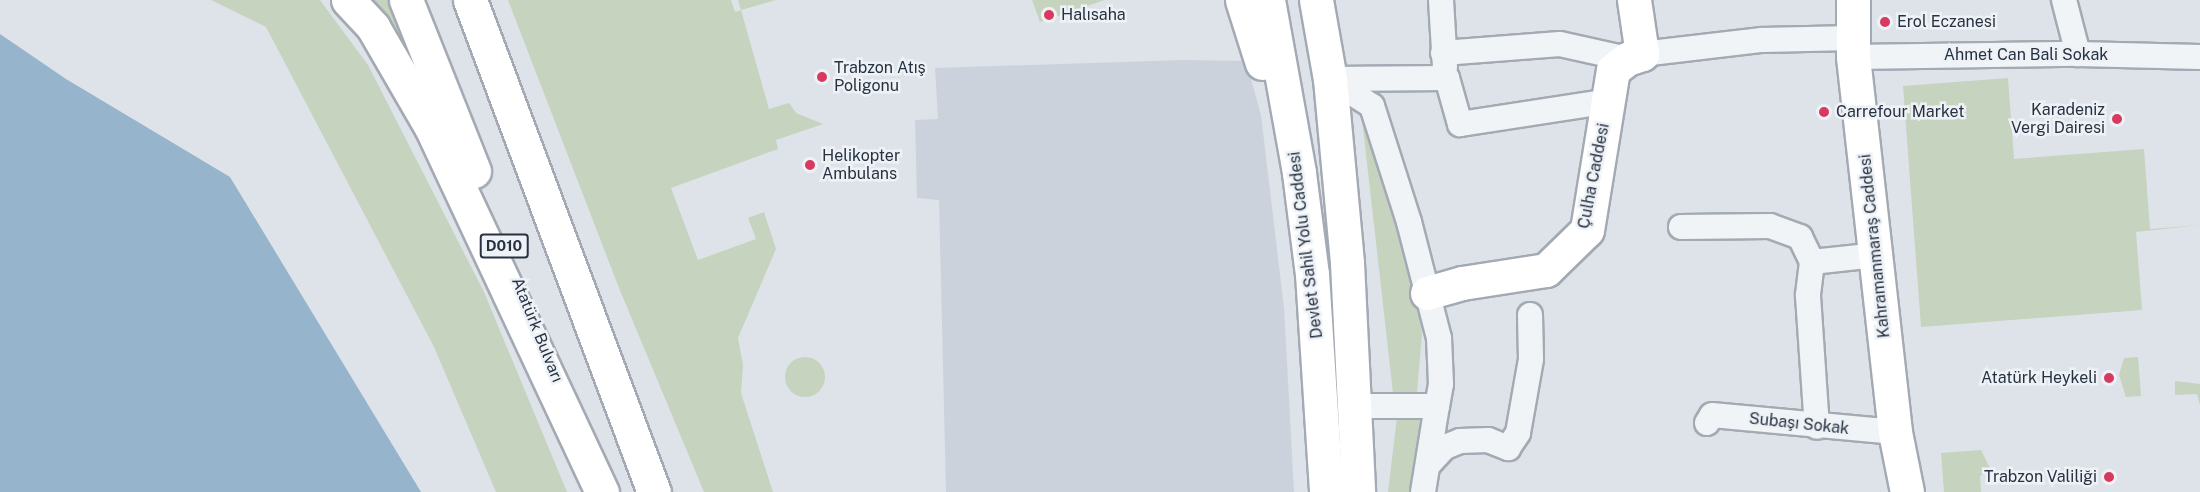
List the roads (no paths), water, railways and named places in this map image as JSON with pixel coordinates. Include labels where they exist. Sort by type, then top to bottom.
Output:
[{"type":"main road","points":[[348,0],[373,27],[431,127],[602,492]]},
{"type":"main road","name":"Atatürk Bulvarı","points":[[406,0],[602,492]]},
{"type":"main road","points":[[470,0],[654,492]]},
{"type":"main road","points":[[1242,0],[1299,173]]},
{"type":"main road","name":"Devlet Sahil Yolu Caddesi","points":[[1268,0],[1299,173],[1312,274],[1326,492]]},
{"type":"main road","name":"Devlet Sahil Yolu Caddesi","points":[[1316,0],[1330,79],[1347,263],[1358,492]]},
{"type":"main road","points":[[1634,0],[1634,57]]},
{"type":"main road","name":"Kahramanmaraş Caddesi","points":[[1853,0],[1853,47],[1895,432],[1907,492]]},
{"type":"main road","name":"Çulha Caddesi","points":[[1427,293],[1462,283],[1546,270],[1573,247],[1587,230],[1610,101],[1613,70],[1634,57]]},
{"type":"street","points":[[1440,0],[1447,78],[1460,124],[1610,101]]},
{"type":"street","points":[[2064,0],[2078,54]]},
{"type":"street","name":"Ahmet Can Bali Sokak","points":[[1443,53],[1560,44],[1634,57],[1762,40],[1853,47],[2200,57]]},
{"type":"street","points":[[1330,79],[1447,78]]},
{"type":"street","points":[[1330,79],[1372,106],[1439,338],[1441,384],[1423,492]]},
{"type":"street","points":[[1681,226],[1770,226],[1800,237],[1812,262],[1808,296],[1817,427]]},
{"type":"street","points":[[1812,262],[1876,255]]},
{"type":"street","points":[[1429,464],[1445,447],[1460,441],[1488,440],[1508,448],[1513,441],[1526,396],[1530,315]]},
{"type":"street","points":[[1355,406],[1437,406]]},
{"type":"street","name":"Subaşı Sokak","points":[[1707,423],[1712,415],[1817,427],[1895,432]]},
{"type":"water","points":[[0,34],[66,79],[230,177],[421,492],[0,492]]},
{"type":"place","name":"Halısaha","points":[[1049,15]]},
{"type":"place","name":"Erol Eczanesi","points":[[1885,22]]},
{"type":"place","name":"Trabzon Atış Poligonu","points":[[822,77]]},
{"type":"place","name":"Carrefour Market","points":[[1824,112]]},
{"type":"place","name":"Karadeniz Vergi Dairesi","points":[[2117,119]]},
{"type":"place","name":"Helikopter Ambulans","points":[[810,165]]},
{"type":"place","name":"Atatürk Heykeli","points":[[2109,378]]},
{"type":"place","name":"Trabzon Valiliği","points":[[2109,477]]}]
